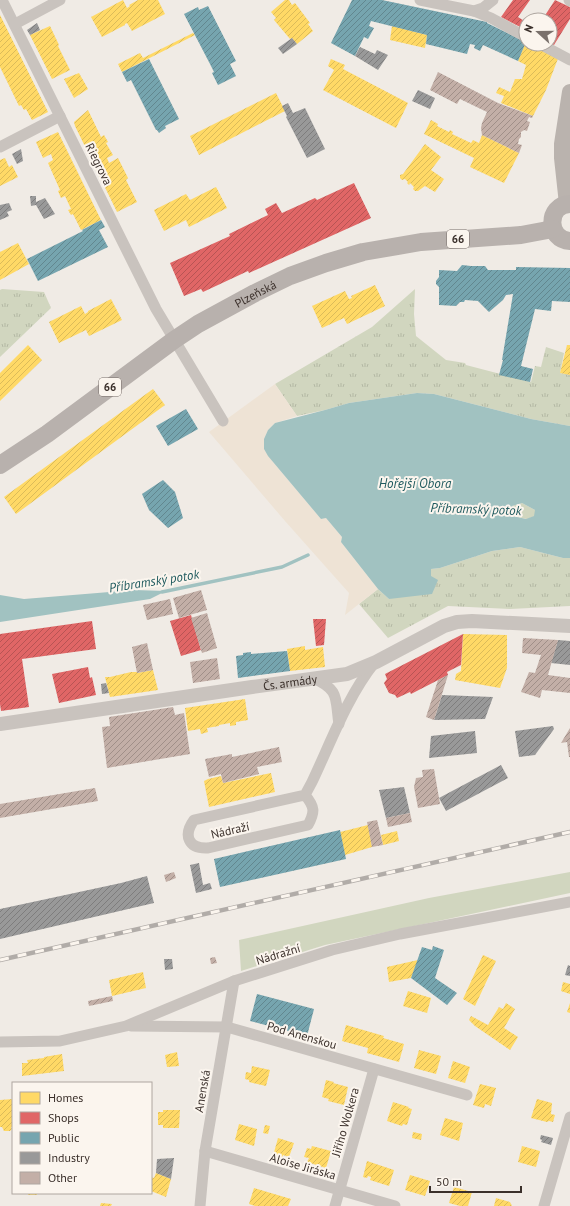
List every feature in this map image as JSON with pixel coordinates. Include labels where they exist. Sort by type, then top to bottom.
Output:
[{"type":"main road","points":[[570,92],[562,144],[562,158],[569,204],[562,206],[554,213],[552,218],[553,229],[556,234],[561,238],[570,240]]},
{"type":"main road","name":"Plzeňská","points":[[0,465],[47,434],[198,324],[255,292],[290,276],[363,252],[421,242],[521,235],[553,229]]},
{"type":"street","name":"Riegrova","points":[[2,0],[136,270],[174,340],[223,421]]},
{"type":"street","points":[[15,24],[60,0]]},
{"type":"street","points":[[420,0],[474,11],[491,18],[518,33]]},
{"type":"street","points":[[474,11],[483,8],[493,0]]},
{"type":"street","points":[[555,52],[570,60]]},
{"type":"street","points":[[0,147],[60,116]]},
{"type":"street","name":"Čs. armády","points":[[0,724],[347,674],[376,662],[444,626],[457,622],[472,621],[570,626]]},
{"type":"street","points":[[305,795],[358,684],[376,662]]},
{"type":"street","points":[[313,678],[324,683],[334,692],[339,724]]},
{"type":"street","name":"Nádraží","points":[[305,795],[311,803],[314,814],[308,825],[208,848],[195,846],[190,841],[188,836],[188,830],[194,820],[305,795]]},
{"type":"street","name":"Nádražní","points":[[0,1042],[60,1041],[126,1026],[234,981],[332,950],[400,934],[570,902]]},
{"type":"street","name":"Anenská","points":[[200,1206],[205,1151],[234,981]]},
{"type":"street","name":"Pod Anenskou","points":[[126,1026],[227,1027],[466,1095]]},
{"type":"street","name":"Jiřího Wolkera","points":[[335,1206],[374,1069]]},
{"type":"street","points":[[544,1206],[570,1117]]},
{"type":"street","name":"Aloise Jiráska","points":[[205,1151],[395,1206]]},
{"type":"green space","points":[[415,289],[414,314],[416,336],[446,360],[465,363],[466,365],[531,382],[535,366],[541,367],[546,347],[564,353],[560,373],[570,375],[570,426],[531,419],[434,394],[417,393],[349,403],[297,416],[275,384],[372,327]]},
{"type":"green space","points":[[0,290],[44,292],[51,308],[0,357]]},
{"type":"green space","points":[[522,503],[535,510],[535,516],[527,519],[517,517],[512,506]]},
{"type":"green space","points":[[520,547],[563,558],[570,558],[570,606],[510,609],[448,606],[388,638],[359,604],[378,589],[389,599],[431,576],[431,569],[440,568],[492,551]]},
{"type":"green space","points":[[570,872],[570,893],[325,945],[241,971],[239,940],[429,898]]},
{"type":"shaded area","points":[[275,384],[297,416],[275,423],[268,430],[264,439],[264,449],[273,462],[321,519],[326,518],[342,537],[341,542],[378,589],[345,615],[349,593],[209,432]]},
{"type":"water","name":"Hořejší Obora","points":[[417,393],[434,394],[531,419],[570,426],[570,558],[563,558],[520,547],[492,551],[440,568],[431,569],[431,576],[438,580],[432,594],[389,599],[378,589],[341,542],[342,537],[326,518],[321,519],[268,456],[264,449],[264,439],[268,430],[275,423],[349,403]],"holes":[[[522,503],[535,510],[534,516],[526,519],[517,517],[512,506]]]},
{"type":"water","points":[[134,590],[166,591],[150,599],[0,622],[0,595],[24,599]]},
{"type":"building: Homes","points":[[123,0],[127,8],[130,6],[129,5],[138,0],[158,0],[165,14],[132,31],[127,23],[102,37],[91,17]]},
{"type":"building: Homes","points":[[285,0],[289,0],[292,5],[295,3],[310,23],[308,24],[313,31],[297,44],[292,38],[290,39],[274,20],[276,18],[271,12]]},
{"type":"building: Homes","points":[[0,15],[48,112],[32,120],[26,109],[24,110],[21,105],[19,106],[0,67]]},
{"type":"building: Homes","points":[[50,26],[70,70],[52,79],[30,35]]},
{"type":"building: Homes","points":[[392,26],[427,35],[425,48],[390,40]]},
{"type":"building: Homes","points":[[193,33],[195,35],[122,72],[118,64],[140,53],[143,58]]},
{"type":"building: Homes","points":[[522,52],[550,52],[559,56],[546,90],[533,116],[501,103],[504,96],[496,93],[499,87],[510,92],[515,79],[522,79],[526,65],[518,61]]},
{"type":"building: Homes","points":[[331,59],[345,65],[343,69],[408,103],[396,128],[323,90],[334,70],[328,66]]},
{"type":"building: Homes","points":[[79,73],[88,89],[74,98],[64,79]]},
{"type":"building: Homes","points":[[276,93],[285,111],[199,155],[190,136]]},
{"type":"building: Homes","points":[[88,110],[101,137],[104,135],[108,142],[106,143],[113,155],[107,158],[109,163],[118,158],[128,178],[126,180],[137,202],[117,212],[75,126],[74,122]]},
{"type":"building: Homes","points":[[431,120],[438,124],[437,126],[449,132],[450,130],[453,132],[452,134],[471,143],[473,140],[479,143],[482,135],[519,153],[504,183],[470,167],[474,158],[424,134]]},
{"type":"building: Homes","points":[[58,132],[101,220],[81,230],[73,214],[71,215],[68,210],[71,209],[65,196],[61,198],[58,191],[60,190],[48,163],[53,160],[51,154],[43,158],[36,142]]},
{"type":"building: Homes","points":[[425,144],[441,157],[431,170],[444,179],[435,192],[425,186],[418,191],[415,191],[413,189],[414,187],[410,183],[409,185],[405,179],[402,180],[400,178],[400,175],[403,174]]},
{"type":"building: Homes","points":[[5,158],[9,167],[12,165],[18,177],[0,186],[0,160]]},
{"type":"building: Homes","points":[[216,187],[227,208],[189,227],[186,220],[164,231],[154,210],[186,194],[190,200]]},
{"type":"building: Homes","points":[[18,243],[29,264],[0,280],[0,252]]},
{"type":"building: Homes","points":[[375,285],[385,306],[347,324],[344,318],[322,328],[312,306],[345,291],[349,299],[352,298],[351,296]]},
{"type":"building: Homes","points":[[111,299],[122,320],[89,336],[86,330],[59,343],[49,322],[81,306],[85,314]]},
{"type":"building: Homes","points":[[28,345],[42,360],[0,401],[0,373]]},
{"type":"building: Homes","points":[[567,345],[570,345],[570,375],[560,373]]},
{"type":"building: Homes","points":[[153,389],[165,405],[16,514],[4,497]]},
{"type":"building: Homes","points":[[463,634],[507,635],[507,668],[500,688],[455,680],[456,674],[461,671]]},
{"type":"building: Homes","points":[[305,646],[305,650],[323,647],[325,667],[290,671],[287,649]]},
{"type":"building: Homes","points":[[153,670],[158,690],[110,697],[105,677]]},
{"type":"building: Homes","points":[[245,699],[248,720],[236,722],[236,725],[230,726],[230,723],[207,728],[208,732],[201,734],[200,729],[188,731],[185,708]]},
{"type":"building: Homes","points":[[271,773],[275,792],[209,807],[204,781],[221,776],[223,783]]},
{"type":"building: Homes","points":[[368,825],[372,847],[345,855],[340,832]]},
{"type":"building: Homes","points":[[397,831],[399,841],[383,845],[381,835]]},
{"type":"building: Homes","points":[[483,955],[496,961],[475,1006],[463,999]]},
{"type":"building: Homes","points":[[418,960],[411,978],[389,982],[387,967]]},
{"type":"building: Homes","points":[[143,972],[146,988],[112,996],[109,980]]},
{"type":"building: Homes","points":[[563,982],[570,984],[570,994],[561,991]]},
{"type":"building: Homes","points":[[408,991],[431,998],[427,1013],[403,1006]]},
{"type":"building: Homes","points":[[506,1003],[515,1009],[504,1028],[518,1037],[510,1050],[475,1026],[469,1020],[471,1016],[488,1025],[499,1007],[503,1009]]},
{"type":"building: Homes","points":[[570,1003],[570,1013],[567,1012]]},
{"type":"building: Homes","points":[[346,1025],[384,1036],[383,1038],[404,1044],[399,1062],[367,1053],[368,1048],[342,1041]]},
{"type":"building: Homes","points":[[419,1050],[441,1056],[436,1074],[414,1068]]},
{"type":"building: Homes","points":[[177,1052],[179,1066],[167,1067],[165,1055]]},
{"type":"building: Homes","points":[[62,1054],[64,1071],[22,1076],[22,1063],[28,1063],[27,1060]]},
{"type":"building: Homes","points":[[453,1061],[470,1067],[465,1083],[448,1078]]},
{"type":"building: Homes","points":[[252,1066],[270,1070],[266,1086],[249,1082],[249,1080],[245,1079],[246,1072],[251,1073]]},
{"type":"building: Homes","points":[[326,1080],[348,1087],[344,1105],[328,1101],[329,1099],[322,1097]]},
{"type":"building: Homes","points":[[480,1084],[496,1088],[491,1106],[485,1104],[484,1108],[473,1105]]},
{"type":"building: Homes","points":[[12,1099],[12,1129],[10,1131],[4,1131],[2,1127],[0,1127],[0,1100]]},
{"type":"building: Homes","points":[[537,1099],[552,1103],[551,1114],[555,1115],[553,1122],[531,1118]]},
{"type":"building: Homes","points":[[393,1102],[412,1109],[407,1125],[403,1124],[402,1126],[387,1121]]},
{"type":"building: Homes","points":[[163,1110],[180,1110],[179,1128],[163,1128],[163,1125],[158,1125],[158,1112],[163,1112]]},
{"type":"building: Homes","points":[[445,1118],[463,1123],[459,1141],[440,1135]]},
{"type":"building: Homes","points":[[239,1124],[257,1129],[254,1146],[235,1140]]},
{"type":"building: Homes","points":[[265,1125],[270,1126],[268,1134],[263,1133]]},
{"type":"building: Homes","points":[[413,1132],[422,1134],[421,1140],[412,1138]]},
{"type":"building: Homes","points":[[278,1138],[294,1143],[289,1157],[283,1155],[282,1159],[273,1156]]},
{"type":"building: Homes","points":[[312,1146],[331,1151],[326,1168],[307,1162],[309,1158],[304,1157],[307,1148],[311,1149]]},
{"type":"building: Homes","points":[[522,1146],[540,1151],[536,1167],[518,1162]]},
{"type":"building: Homes","points":[[367,1161],[394,1170],[389,1186],[370,1180],[371,1177],[363,1177]]},
{"type":"building: Homes","points":[[156,1173],[171,1179],[166,1197],[152,1191],[152,1177],[154,1178]]},
{"type":"building: Homes","points":[[410,1175],[430,1181],[425,1196],[405,1190]]},
{"type":"building: Homes","points":[[454,1187],[472,1192],[468,1206],[460,1206],[449,1203]]},
{"type":"building: Homes","points":[[254,1188],[291,1199],[288,1206],[255,1206],[249,1204]]},
{"type":"building: Homes","points":[[496,1198],[510,1202],[512,1206],[494,1206]]},
{"type":"building: Homes","points":[[101,1203],[112,1204],[111,1206],[100,1206]]},
{"type":"building: Shops","points":[[513,0],[530,0],[522,12],[518,12],[518,26],[501,17]]},
{"type":"building: Shops","points":[[555,0],[570,7],[570,19],[558,38],[558,12],[547,12]]},
{"type":"building: Shops","points":[[354,183],[371,218],[249,273],[248,271],[203,292],[201,289],[184,296],[170,263],[230,236],[229,234],[268,215],[265,209],[276,203],[282,213],[315,198],[317,200]]},
{"type":"building: Shops","points":[[191,615],[201,650],[181,656],[170,621]]},
{"type":"building: Shops","points":[[313,619],[326,619],[324,645],[316,646]]},
{"type":"building: Shops","points":[[92,621],[96,649],[22,659],[29,707],[1,711],[0,634]]},
{"type":"building: Shops","points":[[463,634],[461,665],[447,672],[448,675],[411,694],[410,692],[397,698],[395,695],[389,693],[384,683],[387,679],[385,674]]},
{"type":"building: Shops","points":[[88,667],[96,695],[59,703],[52,674]]},
{"type":"building: Public","points":[[352,0],[382,0],[487,22],[518,38],[518,52],[522,52],[518,61],[483,45],[480,51],[474,48],[475,45],[470,44],[467,54],[426,44],[427,35],[371,21],[369,26],[374,28],[368,39],[364,37],[355,56],[331,43]]},
{"type":"building: Public","points":[[208,6],[236,61],[230,64],[236,76],[218,85],[212,73],[214,72],[184,14],[198,7],[199,10]]},
{"type":"building: Public","points":[[149,59],[179,119],[165,126],[166,128],[159,133],[156,130],[131,80],[127,82],[122,72]]},
{"type":"building: Public","points":[[101,220],[105,227],[99,230],[108,247],[38,281],[27,259],[83,231],[82,230]]},
{"type":"building: Public","points":[[462,265],[485,266],[488,270],[516,270],[516,267],[570,268],[570,302],[552,301],[551,311],[535,309],[521,366],[533,369],[530,382],[499,375],[503,360],[513,294],[506,295],[503,300],[489,312],[478,301],[465,300],[456,306],[439,305],[439,287],[436,284],[436,281],[439,277],[439,270],[457,271]]},
{"type":"building: Public","points":[[186,409],[198,429],[168,446],[156,426]]},
{"type":"building: Public","points":[[163,480],[175,492],[183,518],[168,528],[149,510],[142,494]]},
{"type":"building: Public","points":[[287,651],[290,671],[238,678],[236,656],[251,652],[251,654]]},
{"type":"building: Public","points":[[340,830],[346,859],[220,887],[214,859]]},
{"type":"building: Public","points":[[433,946],[444,950],[435,978],[457,993],[447,1005],[411,978],[422,947],[432,950]]},
{"type":"building: Public","points":[[257,994],[314,1009],[307,1036],[250,1021]]},
{"type":"building: Industry","points":[[37,23],[40,30],[30,35],[27,30]]},
{"type":"building: Industry","points":[[292,38],[297,44],[283,54],[278,48]]},
{"type":"building: Industry","points":[[360,47],[375,54],[377,50],[388,55],[378,70],[355,56]]},
{"type":"building: Industry","points":[[418,90],[435,98],[430,109],[412,101]]},
{"type":"building: Industry","points":[[288,103],[293,113],[305,108],[325,149],[307,158],[282,106]]},
{"type":"building: Industry","points":[[21,149],[23,161],[17,164],[12,154]]},
{"type":"building: Industry","points":[[30,196],[36,196],[36,202],[45,198],[55,214],[44,219],[36,205],[31,206]]},
{"type":"building: Industry","points":[[9,203],[12,210],[7,212],[9,216],[0,220],[0,205]]},
{"type":"building: Industry","points":[[558,640],[570,641],[570,665],[551,663]]},
{"type":"building: Industry","points":[[106,683],[109,693],[102,694],[101,684]]},
{"type":"building: Industry","points":[[442,695],[493,697],[485,719],[434,720]]},
{"type":"building: Industry","points":[[553,726],[554,729],[535,755],[519,757],[515,731]]},
{"type":"building: Industry","points":[[475,731],[477,753],[429,758],[431,736]]},
{"type":"building: Industry","points":[[501,765],[508,778],[446,811],[439,798]]},
{"type":"building: Industry","points":[[404,787],[410,813],[386,818],[379,790]]},
{"type":"building: Industry","points":[[199,863],[203,885],[210,883],[212,889],[196,893],[190,865]]},
{"type":"building: Industry","points":[[147,876],[154,903],[0,939],[0,909]]},
{"type":"building: Industry","points":[[164,959],[172,959],[173,969],[165,970]]},
{"type":"building: Industry","points":[[568,965],[570,966],[570,976],[565,975]]},
{"type":"building: Industry","points":[[541,1135],[553,1138],[551,1145],[541,1142]]},
{"type":"building: Industry","points":[[174,1158],[171,1179],[156,1173],[157,1159]]},
{"type":"building: Other","points":[[438,72],[498,103],[533,116],[532,118],[529,117],[527,121],[530,122],[527,131],[524,130],[521,132],[521,137],[518,144],[522,145],[519,153],[482,135],[482,123],[487,112],[460,99],[457,104],[430,90]]},
{"type":"building: Other","points":[[201,590],[207,610],[179,618],[173,598]]},
{"type":"building: Other","points":[[170,599],[173,614],[147,620],[143,605]]},
{"type":"building: Other","points":[[207,613],[217,648],[202,653],[191,618]]},
{"type":"building: Other","points":[[523,638],[558,640],[548,675],[570,678],[570,693],[542,690],[540,698],[521,692],[529,672],[535,673],[541,655],[522,653]]},
{"type":"building: Other","points":[[147,643],[153,670],[137,673],[132,647]]},
{"type":"building: Other","points":[[217,658],[220,679],[193,683],[190,662]]},
{"type":"building: Other","points":[[448,675],[434,720],[426,717],[438,680]]},
{"type":"building: Other","points":[[173,707],[175,715],[184,713],[190,754],[107,768],[102,727],[110,726],[109,717]]},
{"type":"building: Other","points":[[570,728],[569,757],[567,742],[561,743]]},
{"type":"building: Other","points":[[279,747],[282,762],[257,767],[259,774],[223,783],[221,774],[209,777],[205,759],[232,754],[232,757]]},
{"type":"building: Other","points":[[434,769],[440,804],[418,808],[414,787],[416,778],[423,777],[422,770]]},
{"type":"building: Other","points":[[95,788],[98,801],[0,818],[0,804]]},
{"type":"building: Other","points":[[410,813],[412,822],[388,827],[386,818]]},
{"type":"building: Other","points":[[377,820],[383,845],[372,847],[367,822]]},
{"type":"building: Other","points":[[174,872],[176,878],[166,882],[164,875]]},
{"type":"building: Other","points":[[215,957],[217,963],[211,964],[210,958]]},
{"type":"building: Other","points":[[112,996],[113,1001],[89,1006],[88,1001]]},
{"type":"waterway","name":"Příbramský potok","points":[[162,592],[282,567],[308,555]]},
{"type":"railway","points":[[0,960],[570,832]]}]
